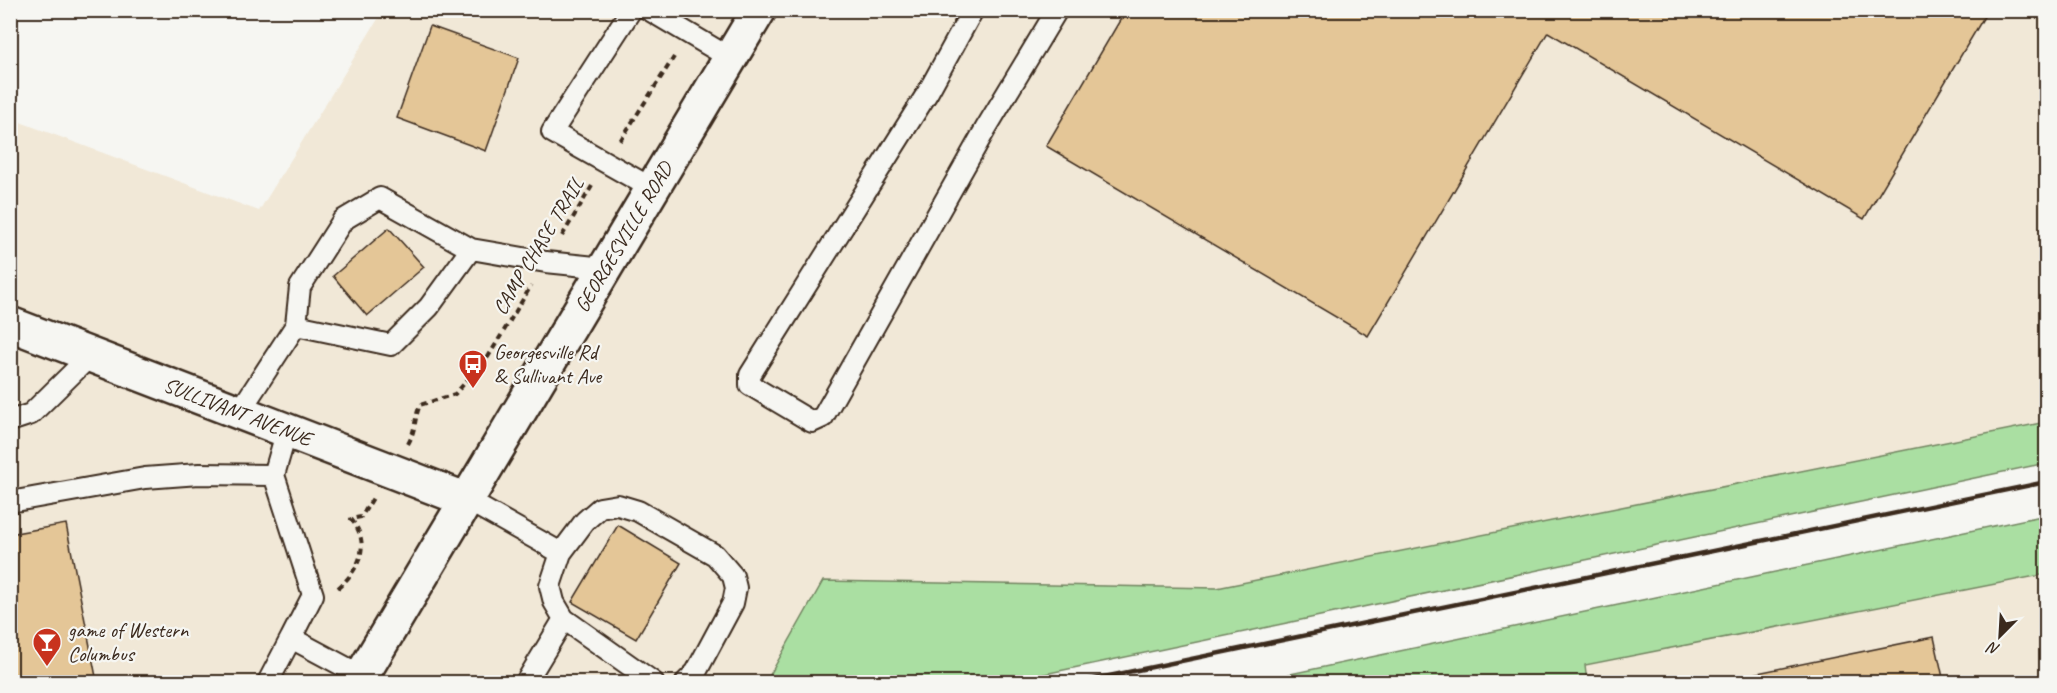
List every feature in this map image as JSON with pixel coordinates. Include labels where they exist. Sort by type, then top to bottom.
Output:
[{"type":"main road","name":"GEORGESVILLE ROAD","points":[[360,679],[759,10]]},
{"type":"main road","name":"SULLIVANT AVENUE","points":[[10,324],[467,500]]},
{"type":"lane","points":[[631,10],[552,132],[653,189]]},
{"type":"lane","points":[[649,10],[730,58]]},
{"type":"lane","points":[[973,10],[928,92],[750,375],[750,385],[812,422],[823,417],[986,128],[1057,10]]},
{"type":"lane","points":[[240,411],[296,325],[300,287],[343,220],[380,198],[471,249],[546,262],[605,267]]},
{"type":"lane","points":[[296,325],[391,345],[429,307],[471,249]]},
{"type":"lane","points":[[10,421],[31,414],[91,355]]},
{"type":"lane","points":[[268,682],[313,595],[274,475],[287,430]]},
{"type":"lane","points":[[10,502],[145,478],[199,474],[274,475]]},
{"type":"lane","points":[[467,500],[561,553]]},
{"type":"lane","points":[[653,682],[564,619],[554,602],[549,586],[561,553],[585,521],[600,508],[618,505],[638,511],[715,555],[733,576],[736,588],[733,603],[696,672],[686,682]]},
{"type":"lane","points":[[526,682],[564,619]]},
{"type":"lane","points":[[291,638],[360,679]]},
{"type":"path","name":"CAMP CHASE TRAIL","points":[[330,596],[355,572],[360,560],[359,535],[351,519],[361,517],[416,432],[415,416],[420,405],[455,394],[488,357],[688,33]]},
{"type":"shaded area","points":[[383,11],[2046,11],[2046,422],[1217,588],[824,581],[766,682],[11,682],[12,119],[259,211]]},
{"type":"shaded area","points":[[2046,574],[2046,682],[1587,682],[1585,665]]},
{"type":"green space","points":[[2046,422],[2046,463],[1007,682],[766,682],[823,581],[1217,588]]},
{"type":"green space","points":[[2046,515],[2046,574],[1585,665],[1587,682],[1252,682]]},
{"type":"building","points":[[1126,10],[1988,10],[1864,219],[1548,32],[1368,336],[1046,146]]},
{"type":"building","points":[[430,26],[519,58],[486,151],[397,118]]},
{"type":"building","points":[[389,228],[424,267],[367,316],[333,276]]},
{"type":"building","points":[[66,524],[97,682],[10,682],[10,534]]},
{"type":"building","points":[[618,525],[681,563],[636,639],[572,602]]},
{"type":"building","points":[[1934,637],[1944,682],[1713,682]]},
{"type":"railway","points":[[1080,682],[2046,482]]},
{"type":"place","name":"Georgesville Rd & Sullivant Ave","points":[[473,390]]},
{"type":"place","name":"game of Western Columbus","points":[[47,668]]}]
